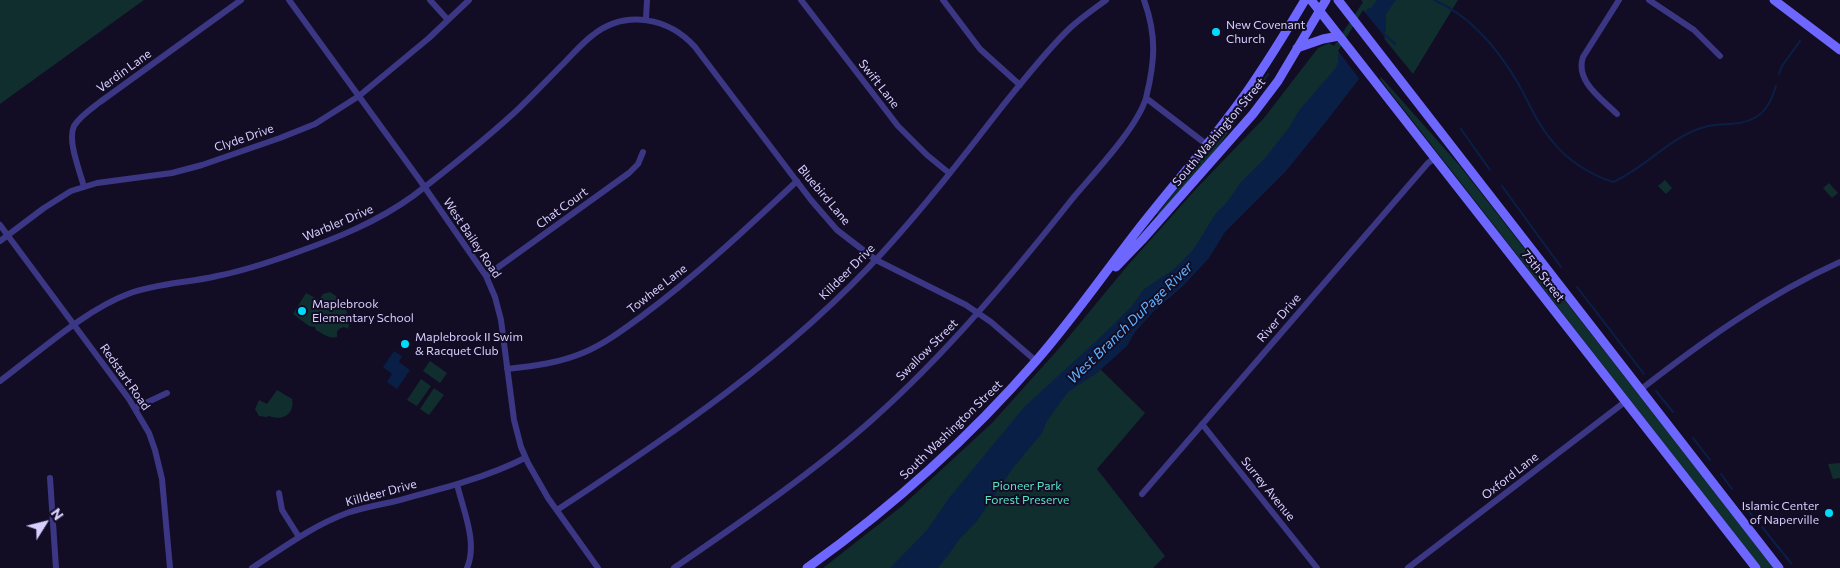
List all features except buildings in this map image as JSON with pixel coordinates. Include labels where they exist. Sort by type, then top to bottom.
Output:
[{"type":"main road","name":"South Washington Street","points":[[807,568],[871,520],[929,471],[980,421],[1036,361],[1094,290],[1135,234],[1245,95],[1269,60],[1305,0]]},
{"type":"main road","name":"75th Street","points":[[1311,0],[1756,568]]},
{"type":"main road","name":"South Washington Street","points":[[1094,290],[1142,240],[1253,114],[1278,81],[1326,0]]},
{"type":"main road","name":"75th Street","points":[[1338,0],[1779,568]]},
{"type":"main road","points":[[1774,0],[1840,50]]},
{"type":"main road","points":[[1297,48],[1323,39],[1340,36]]},
{"type":"street","name":"Verdin Lane","points":[[84,187],[73,142],[74,128],[79,120],[108,96],[241,0]]},
{"type":"street","name":"West Bailey Road","points":[[289,0],[486,276],[498,306],[514,420],[526,458],[557,510],[598,568]]},
{"type":"street","points":[[430,0],[448,20]]},
{"type":"street","name":"Clyde Drive","points":[[0,242],[50,204],[71,191],[84,187],[172,173],[202,165],[308,127],[358,96],[469,0]]},
{"type":"street","points":[[646,0],[646,19]]},
{"type":"street","name":"Swift Lane","points":[[801,0],[898,126],[949,174]]},
{"type":"street","points":[[943,0],[980,49],[1020,85]]},
{"type":"street","name":"Killdeer Drive","points":[[557,510],[684,424],[738,384],[801,332],[876,260],[949,174],[1049,50],[1071,28],[1106,0]]},
{"type":"street","name":"Swallow Street","points":[[674,568],[767,503],[830,455],[873,419],[979,314],[1019,266],[1122,138],[1142,108],[1151,76],[1154,47],[1150,20],[1144,0]]},
{"type":"street","points":[[1617,114],[1587,84],[1581,75],[1580,65],[1582,56],[1619,0]]},
{"type":"street","points":[[1649,0],[1694,30],[1720,56]]},
{"type":"street","name":"Bluebird Lane","points":[[646,19],[660,22],[673,28],[689,40],[837,230],[876,260],[943,293],[979,314],[1036,361]]},
{"type":"street","name":"Warbler Drive","points":[[0,381],[107,303],[131,293],[158,286],[225,274],[273,260],[330,241],[358,229],[390,211],[424,187],[510,116],[594,34],[619,22],[646,19]]},
{"type":"street","points":[[1146,98],[1206,144]]},
{"type":"street","name":"Chat Court","points":[[486,276],[629,173],[638,164],[643,152]]},
{"type":"street","name":"River Drive","points":[[1142,494],[1434,158]]},
{"type":"street","name":"Towhee Lane","points":[[507,369],[552,363],[566,359],[586,352],[616,335],[658,304],[705,265],[797,181]]},
{"type":"street","name":"Redstart Road","points":[[0,225],[135,408],[149,433],[160,465],[165,500],[170,568]]},
{"type":"street","points":[[1640,390],[1760,304],[1840,262]]},
{"type":"street","points":[[135,408],[167,393]]},
{"type":"street","name":"Oxford Lane","points":[[1408,568],[1626,401]]},
{"type":"street","name":"Surrey Avenue","points":[[1202,424],[1317,568]]},
{"type":"street","name":"Killdeer Drive","points":[[252,568],[318,525],[350,512],[457,484],[492,473],[526,458]]},
{"type":"street","points":[[50,478],[56,568]]},
{"type":"street","points":[[457,484],[470,540],[471,555],[467,568]]},
{"type":"street","points":[[280,493],[282,510],[299,537]]},
{"type":"green space","points":[[0,0],[144,0],[0,104]]},
{"type":"green space","name":"Pioneer Park Forest Preserve","points":[[1361,0],[1458,0],[1413,74],[1382,36],[1202,253],[1092,361],[1145,413],[1097,469],[1165,556],[1153,568],[823,568],[902,506],[992,423],[1062,345],[1128,265],[1196,189],[1264,118],[1318,48],[1329,43],[1334,46],[1363,2]]},
{"type":"green space","points":[[1268,73],[1213,154],[1159,216],[1157,214],[1246,104]]},
{"type":"green space","points":[[1381,77],[1460,166],[1774,568],[1761,568],[1380,79]]},
{"type":"green space","points":[[1665,180],[1672,188],[1666,194],[1658,186]]},
{"type":"green space","points":[[1829,183],[1838,193],[1832,198],[1823,188]]},
{"type":"green space","points":[[330,292],[336,296],[339,306],[346,310],[350,320],[348,329],[344,327],[339,329],[337,337],[329,337],[293,314],[306,293],[319,300],[323,294]]},
{"type":"green space","points":[[430,361],[447,373],[440,383],[423,371]]},
{"type":"green space","points":[[421,379],[431,386],[417,406],[407,400]]},
{"type":"green space","points":[[434,388],[444,395],[429,415],[420,409]]},
{"type":"green space","points":[[277,390],[292,399],[292,409],[283,417],[259,416],[255,409],[259,400],[267,404]]},
{"type":"green space","points":[[1840,463],[1840,478],[1833,479],[1828,464]]},
{"type":"water","name":"West Branch DuPage River","points":[[1377,0],[1396,0],[1386,14],[1386,30],[1359,79],[1286,171],[1225,232],[1209,258],[1183,286],[1154,311],[1135,332],[1127,346],[1097,373],[1068,392],[1047,421],[1042,433],[1013,468],[977,521],[958,541],[938,568],[890,568],[927,530],[949,498],[1025,406],[1131,307],[1144,289],[1174,269],[1193,250],[1216,213],[1227,202],[1241,182],[1265,158],[1288,129],[1300,109],[1335,69],[1338,63],[1338,55],[1367,9],[1371,8]]},
{"type":"water","points":[[394,351],[402,356],[399,362],[410,370],[397,389],[387,382],[392,374],[383,367]]},
{"type":"pier","points":[[1363,10],[1385,37],[1361,81],[1338,51]]},
{"type":"waterway","points":[[1434,0],[1472,24],[1492,46],[1518,83],[1543,128],[1559,149],[1580,166],[1613,182],[1636,169],[1667,146],[1689,133],[1708,126],[1743,122],[1756,117],[1767,107],[1776,86]]},
{"type":"waterway","points":[[1382,32],[1395,44]]},
{"type":"waterway","points":[[1779,74],[1782,66],[1800,41]]},
{"type":"waterway","points":[[1461,129],[1490,170]]},
{"type":"waterway","points":[[1502,186],[1561,267]]},
{"type":"waterway","points":[[1577,287],[1644,374]]},
{"type":"waterway","points":[[1656,391],[1673,412]]},
{"type":"waterway","points":[[1693,438],[1710,460]]},
{"type":"waterway","points":[[1721,474],[1732,489]]},
{"type":"waterway","points":[[1742,501],[1753,517]]},
{"type":"waterway","points":[[1762,527],[1791,563]]},
{"type":"place","name":"New Covenant Church","points":[[1216,32]]},
{"type":"place","name":"Maplebrook Elementary School","points":[[302,311]]},
{"type":"place","name":"Maplebrook II Swim & Racquet Club","points":[[405,344]]},
{"type":"place","name":"Islamic Center of Naperville","points":[[1829,513]]}]
